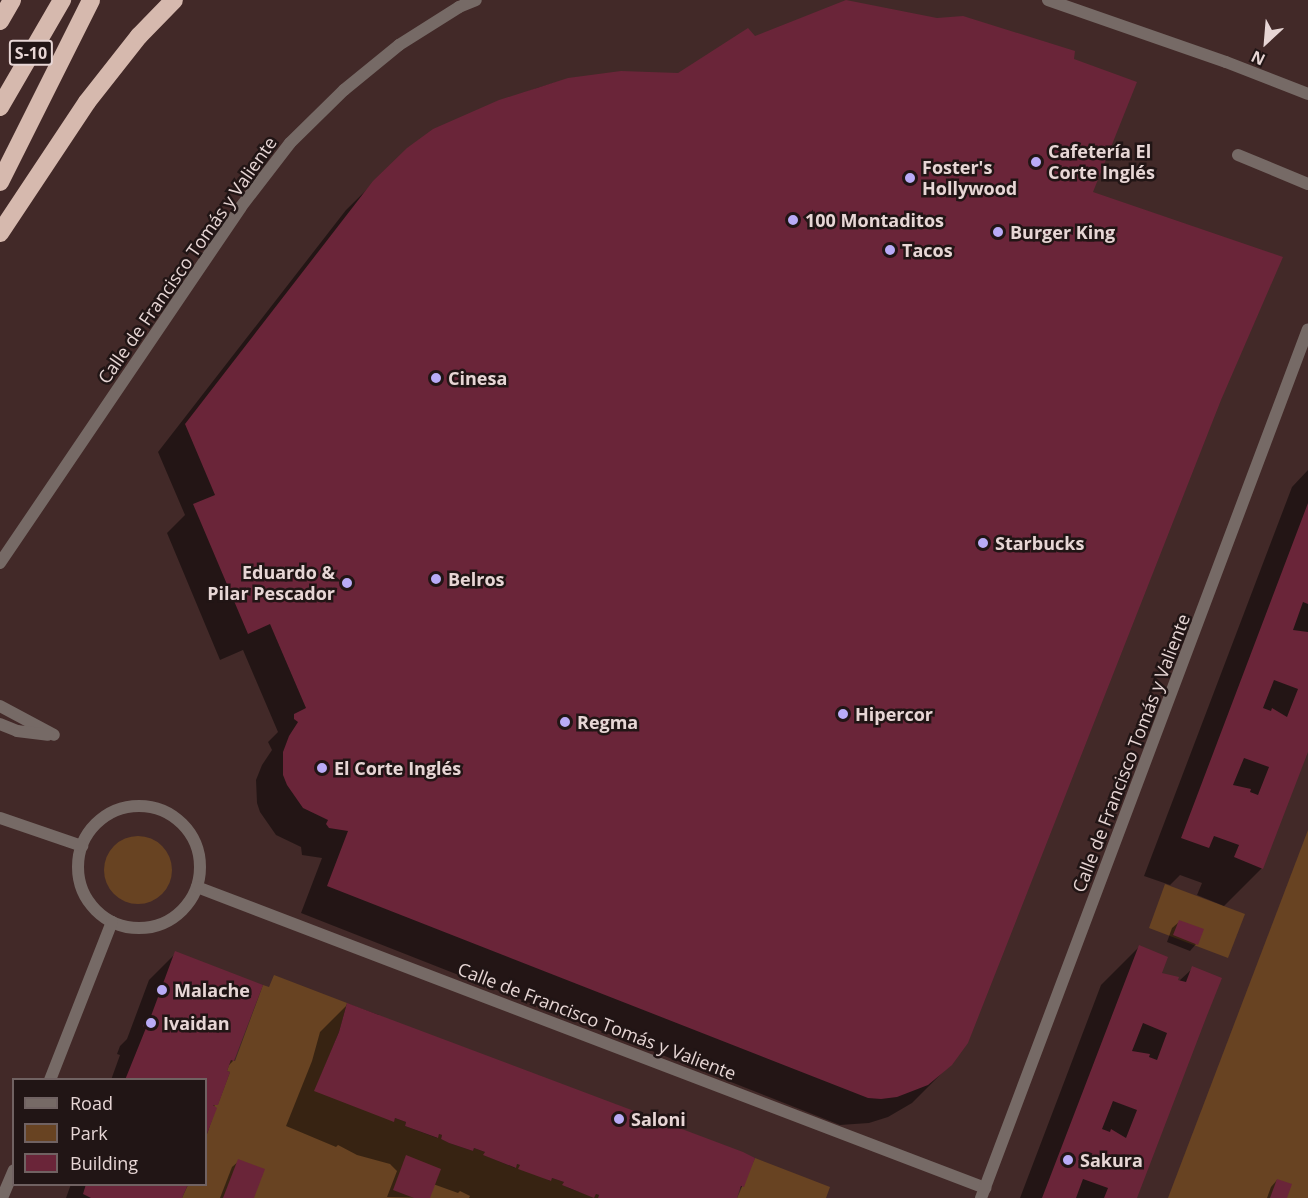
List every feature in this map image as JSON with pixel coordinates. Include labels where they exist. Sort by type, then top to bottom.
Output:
[{"type":"highway","name":"S-10","points":[[0,21],[12,0]]},
{"type":"highway","name":"S-10","points":[[0,107],[62,0]]},
{"type":"highway","points":[[0,182],[91,0]]},
{"type":"highway","points":[[0,233],[87,102],[133,44],[174,0]]},
{"type":"street","name":"Calle de Francisco Tomás y Valiente","points":[[0,563],[240,208],[290,143],[344,90],[399,45],[459,7],[476,0]]},
{"type":"street","points":[[1048,0],[1290,85],[1308,94]]},
{"type":"street","points":[[1290,85],[1308,82]]},
{"type":"street","points":[[1238,155],[1308,184]]},
{"type":"street","name":"Calle de Francisco Tomás y Valiente","points":[[197,887],[983,1193],[1308,329]]},
{"type":"street","points":[[0,706],[54,735],[17,731],[0,724]]},
{"type":"street","points":[[141,806],[160,809],[177,819],[190,833],[198,850],[201,869],[197,887],[184,908],[165,922],[141,928],[112,922],[92,905],[84,892],[78,861],[82,846],[91,829],[105,816],[122,808],[141,806]]},
{"type":"street","points":[[0,818],[82,846]]},
{"type":"street","points":[[51,1078],[112,922]]},
{"type":"street","points":[[2,1198],[12,1175]]},
{"type":"green space","points":[[1308,830],[1308,1198],[1168,1198]]},
{"type":"green space","points":[[138,836],[151,839],[162,846],[169,857],[172,870],[169,883],[162,894],[151,901],[138,904],[125,901],[114,894],[107,883],[104,870],[107,857],[114,846],[125,839]]},
{"type":"green space","points":[[1165,884],[1245,914],[1228,958],[1149,928]]},
{"type":"green space","points":[[274,975],[347,1003],[339,1032],[315,1090],[394,1121],[395,1118],[406,1122],[405,1126],[437,1138],[439,1134],[442,1135],[441,1139],[449,1143],[473,1151],[474,1148],[485,1152],[484,1155],[515,1168],[517,1164],[520,1165],[550,1181],[552,1178],[564,1182],[563,1185],[571,1189],[594,1197],[596,1194],[599,1195],[598,1198],[182,1198],[188,1186],[207,1186],[207,1134],[216,1108],[213,1105],[218,1104],[230,1072],[227,1071],[231,1060],[235,1061],[263,985],[269,987]]},
{"type":"green space","points":[[755,1158],[830,1187],[826,1198],[737,1198]]},
{"type":"building","points":[[846,0],[937,18],[963,16],[1075,51],[1074,59],[1137,82],[1093,192],[1283,257],[1221,400],[968,1043],[952,1065],[928,1085],[897,1097],[881,1099],[868,1098],[327,886],[348,831],[329,828],[326,824],[328,820],[303,808],[287,785],[283,775],[283,752],[298,722],[294,719],[294,714],[306,708],[270,624],[248,634],[193,504],[215,495],[185,424],[373,181],[407,148],[433,129],[499,100],[568,78],[621,71],[678,73],[748,28],[755,36]]},
{"type":"building","points":[[1308,503],[1308,604],[1303,602],[1293,630],[1308,632],[1308,752],[1263,869],[1234,857],[1239,845],[1214,836],[1209,848],[1181,838]],"holes":[[[1274,680],[1298,689],[1287,717],[1272,708],[1271,711],[1263,708]],[[1244,758],[1269,767],[1258,795],[1250,792],[1251,789],[1233,785]]]},
{"type":"building","points":[[1179,920],[1204,929],[1198,945],[1173,935]]},
{"type":"building","points":[[1139,945],[1168,957],[1162,973],[1179,977],[1178,980],[1186,982],[1192,966],[1222,978],[1137,1198],[1104,1198],[1108,1188],[1083,1179],[1076,1198],[1042,1198]],"holes":[[[1143,1023],[1167,1033],[1157,1060],[1149,1057],[1150,1054],[1132,1051]],[[1113,1101],[1137,1110],[1126,1138],[1111,1129],[1110,1132],[1102,1129]]]},
{"type":"building","points":[[175,951],[263,985],[234,1061],[231,1060],[227,1071],[230,1072],[218,1105],[213,1105],[217,1108],[207,1133],[207,1078],[126,1078],[146,1028],[143,1026],[146,1017],[151,1016]]},
{"type":"building","points":[[347,1003],[743,1152],[755,1158],[744,1187],[741,1186],[737,1198],[598,1198],[599,1195],[596,1194],[594,1198],[562,1185],[564,1182],[552,1178],[551,1181],[518,1169],[520,1165],[517,1164],[516,1168],[483,1155],[485,1152],[474,1148],[473,1151],[449,1143],[441,1139],[442,1135],[439,1134],[438,1138],[405,1126],[406,1122],[395,1118],[394,1122],[314,1091],[339,1032]]},
{"type":"building","points":[[406,1155],[441,1169],[430,1198],[414,1198],[393,1190]]},
{"type":"building","points":[[238,1159],[265,1169],[254,1198],[223,1198]]},
{"type":"building","points":[[1277,1179],[1292,1184],[1287,1198],[1270,1198]]},
{"type":"building","points":[[85,1186],[187,1186],[182,1198],[91,1198],[83,1194]]},
{"type":"place","name":"Cafetería El Corte Inglés","points":[[1036,162]]},
{"type":"place","name":"Foster's Hollywood","points":[[910,178]]},
{"type":"place","name":"100 Montaditos","points":[[793,220]]},
{"type":"place","name":"Burger King","points":[[998,232]]},
{"type":"place","name":"Tacos","points":[[890,250]]},
{"type":"place","name":"Cinesa","points":[[436,378]]},
{"type":"place","name":"Starbucks","points":[[983,543]]},
{"type":"place","name":"Belros","points":[[436,579]]},
{"type":"place","name":"Eduardo & Pilar Pescador","points":[[347,583]]},
{"type":"place","name":"Hipercor","points":[[843,714]]},
{"type":"place","name":"Regma","points":[[565,722]]},
{"type":"place","name":"El Corte Inglés","points":[[322,768]]},
{"type":"place","name":"Malache","points":[[162,990]]},
{"type":"place","name":"Ivaidan","points":[[151,1023]]},
{"type":"place","name":"Saloni","points":[[619,1119]]},
{"type":"place","name":"Sakura","points":[[1068,1160]]}]
